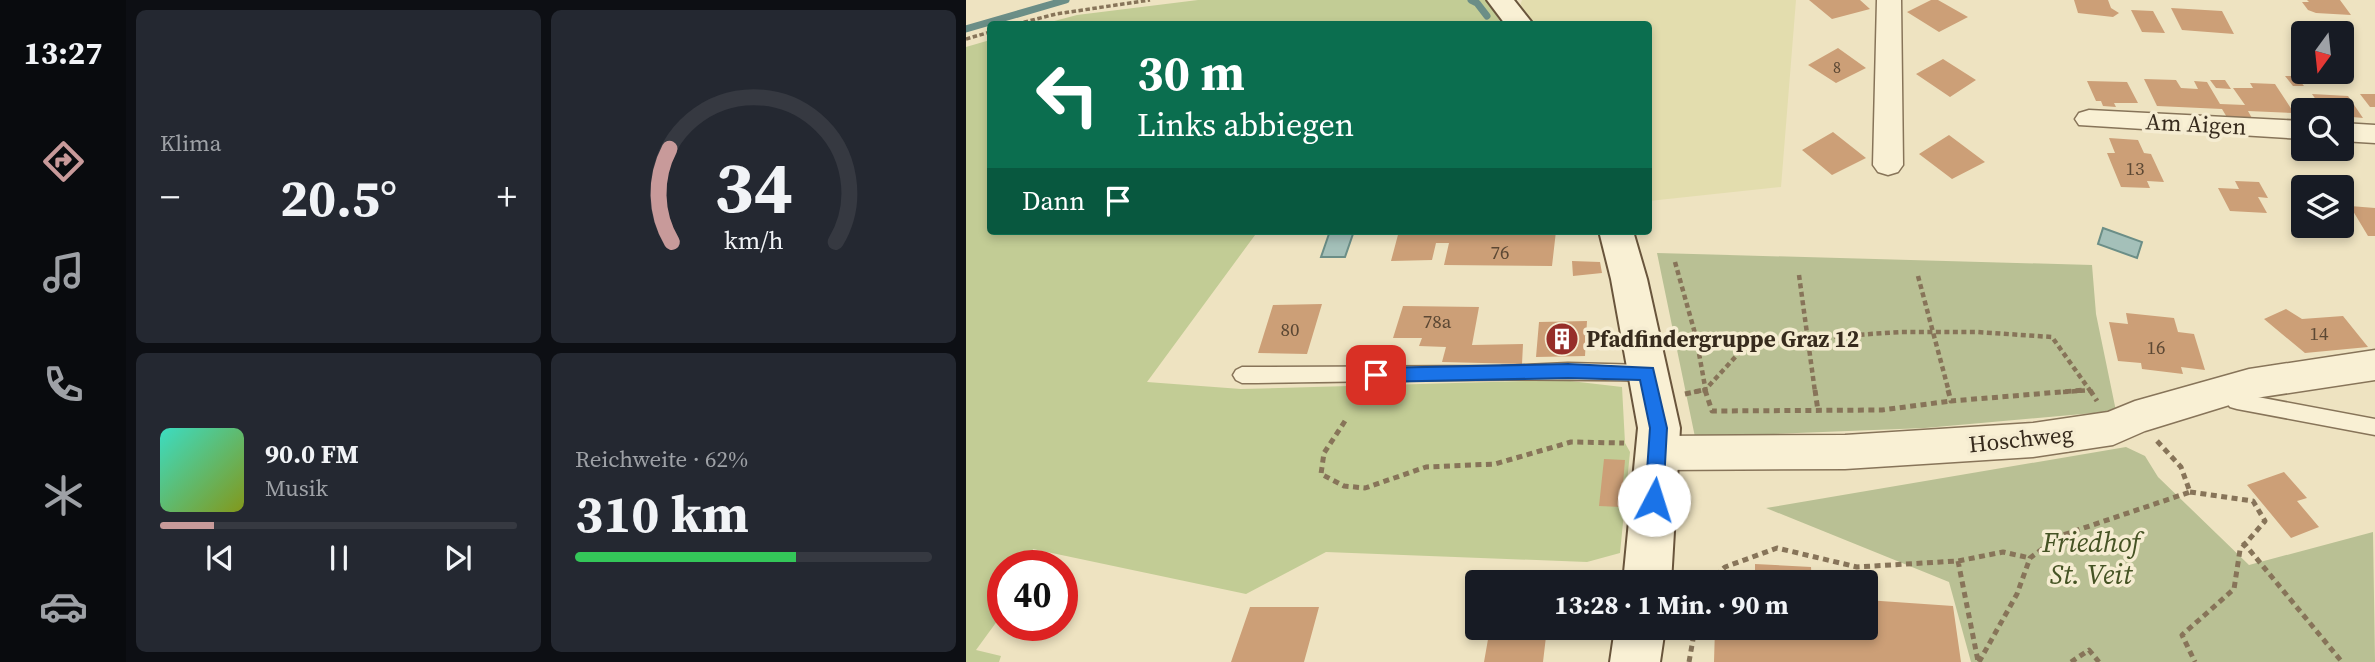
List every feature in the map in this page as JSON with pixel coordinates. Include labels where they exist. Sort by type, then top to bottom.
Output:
[{"type":"street","points":[[1500,0],[1517,21]]},
{"type":"street","points":[[1888,165],[1889,0]]},
{"type":"street","name":"Am Aigen","points":[[2089,119],[2291,129]]},
{"type":"street","points":[[2354,133],[2375,134]]},
{"type":"street","points":[[1617,235],[1661,384],[1659,428],[1641,448],[1646,570]]},
{"type":"street","name":"Hoschweg","points":[[1641,448],[1845,452],[2034,440],[2124,422],[2249,384],[2375,365]]},
{"type":"street","points":[[1635,662],[1638,640]]},
{"type":"lane","points":[[1242,375],[1501,374],[1568,371],[1661,384]]},
{"type":"lane","points":[[2227,391],[2238,401],[2375,427]]},
{"type":"path","points":[[1029,21],[1056,14],[1150,0]]},
{"type":"path","points":[[966,38],[987,33]]},
{"type":"path","points":[[1675,262],[1696,337],[1705,390],[1712,411],[1882,410],[1951,401],[2091,390]]},
{"type":"path","points":[[1799,275],[1818,411]]},
{"type":"path","points":[[1918,276],[1951,401]]},
{"type":"path","points":[[1696,337],[1749,342],[1808,337],[1998,331],[2052,337],[2091,390],[2124,422],[2181,467],[2190,492]]},
{"type":"path","points":[[1705,390],[1749,342]]},
{"type":"path","points":[[1661,384],[1705,390]]},
{"type":"path","points":[[1345,421],[1327,446],[1320,465],[1321,474],[1344,486],[1365,488],[1426,467],[1495,464],[1571,442],[1641,448]]},
{"type":"path","points":[[1979,662],[2017,594],[2030,558],[2060,536],[2190,492],[2253,500],[2265,521],[2243,542],[2235,560],[2234,589],[2182,635],[2195,662]]},
{"type":"path","points":[[2243,542],[2342,662]]},
{"type":"path","points":[[1722,570],[1777,548],[1857,567],[1958,561],[2003,552],[2030,558]]},
{"type":"path","points":[[1958,561],[1979,662]]},
{"type":"path","points":[[1689,662],[1693,640]]},
{"type":"path","points":[[2071,662],[2089,650],[2099,662]]},
{"type":"shaded area","points":[[1522,0],[1796,0],[1781,187],[1652,201],[1652,21],[1532,21],[1520,6]]},
{"type":"green space","points":[[1198,0],[1486,0],[1500,21],[1054,21],[1077,15]]},
{"type":"green space","points":[[987,41],[987,235],[1255,235],[1147,382],[1241,389],[1562,380],[1622,387],[1625,443],[1630,452],[1620,553],[1587,562],[1326,552],[1246,594],[1078,559],[1078,550],[987,550],[987,635],[976,650],[1001,656],[999,662],[966,662],[966,47]]},
{"type":"green space","points":[[1657,253],[2092,265],[2096,314],[2116,411],[1925,428],[1695,437]]},
{"type":"green space","name":"Friedhof St. Veit","points":[[2126,447],[2145,456],[2158,477],[2249,565],[2373,532],[2375,662],[1971,662],[1949,582],[1766,508]]},
{"type":"water","points":[[2103,228],[2142,242],[2137,258],[2098,244]]},
{"type":"water","points":[[1329,235],[1353,235],[1345,257],[1321,257]]},
{"type":"building","points":[[1809,0],[1860,0],[1870,9],[1832,19]]},
{"type":"building","points":[[1931,0],[1938,0],[1968,17],[1939,32],[1907,12]]},
{"type":"building","points":[[2074,0],[2108,0],[2111,8],[2119,13],[2113,17],[2078,13]]},
{"type":"building","points":[[2307,0],[2340,0],[2351,15],[2316,13],[2308,10],[2302,2],[2309,2]]},
{"type":"building","points":[[2171,8],[2222,11],[2234,34],[2182,30]]},
{"type":"building","points":[[2131,10],[2153,11],[2165,33],[2142,32]]},
{"type":"building","points":[[1838,48],[1866,68],[1836,83],[1808,65]]},
{"type":"building","points":[[1943,59],[1976,80],[1950,97],[1916,74]]},
{"type":"building","points":[[2144,79],[2176,80],[2181,88],[2198,89],[2194,81],[2207,82],[2220,104],[2245,105],[2233,88],[2253,88],[2250,83],[2275,84],[2291,108],[2291,113],[2248,111],[2253,120],[2228,119],[2222,109],[2157,106]]},
{"type":"building","points":[[2210,80],[2225,80],[2231,89],[2216,88]]},
{"type":"building","points":[[2087,81],[2127,82],[2138,103],[2114,103],[2116,107],[2103,106],[2101,101],[2096,101]]},
{"type":"building","points":[[2312,94],[2349,98],[2315,98]]},
{"type":"building","points":[[2360,94],[2375,94],[2375,107],[2370,107]]},
{"type":"building","points":[[2354,105],[2363,118],[2354,117]]},
{"type":"building","points":[[1833,132],[1866,158],[1832,175],[1802,150]]},
{"type":"building","points":[[1949,135],[1985,162],[1952,179],[1919,154]]},
{"type":"building","points":[[2109,138],[2138,140],[2144,153],[2151,154],[2164,182],[2147,181],[2150,188],[2121,187],[2107,153],[2115,153]]},
{"type":"building","points":[[2235,181],[2259,182],[2268,198],[2258,197],[2267,213],[2230,211],[2218,188],[2239,189]]},
{"type":"building","points":[[2354,206],[2375,208],[2375,236],[2368,236],[2354,213]]},
{"type":"building","points":[[1398,235],[1556,235],[1552,266],[1444,265],[1449,243],[1436,243],[1432,260],[1391,261]]},
{"type":"building","points":[[1572,261],[1600,262],[1602,273],[1573,276]]},
{"type":"building","points":[[1322,304],[1307,354],[1258,353],[1273,305]]},
{"type":"building","points":[[1403,306],[1479,307],[1472,345],[1523,344],[1522,364],[1442,362],[1446,347],[1419,346],[1422,338],[1393,338]]},
{"type":"building","points":[[2286,309],[2302,319],[2343,316],[2368,347],[2305,353],[2264,319]]},
{"type":"building","points":[[2126,313],[2174,318],[2178,332],[2194,334],[2205,370],[2181,367],[2183,374],[2142,369],[2141,363],[2118,361],[2109,322],[2128,324]]},
{"type":"building","name":"Pfadfindergruppe Graz 12","points":[[1587,321],[1585,356],[1536,357],[1539,322]]},
{"type":"building","points":[[1604,459],[1625,460],[1621,507],[1599,506]]},
{"type":"building","points":[[2284,472],[2307,498],[2297,501],[2319,527],[2291,538],[2247,485]]},
{"type":"building","points":[[1755,564],[1811,567],[1811,570],[1755,570]]},
{"type":"building","points":[[1878,601],[1953,606],[1961,662],[1714,662],[1715,640],[1878,640]]},
{"type":"building","points":[[1250,607],[1319,607],[1304,662],[1231,662]]},
{"type":"building","points":[[1488,640],[1546,640],[1543,662],[1484,662]]},
{"type":"waterway","points":[[994,21],[1066,0]]},
{"type":"waterway","points":[[1471,0],[1477,3],[1487,16]]},
{"type":"waterway","points":[[966,29],[987,23]]},
{"type":"place","name":"Pfadfindergruppe Graz 12","points":[[1562,339]]},
{"type":"route","points":[[1376,375],[1568,371],[1647,373],[1659,428],[1654,500]]}]
